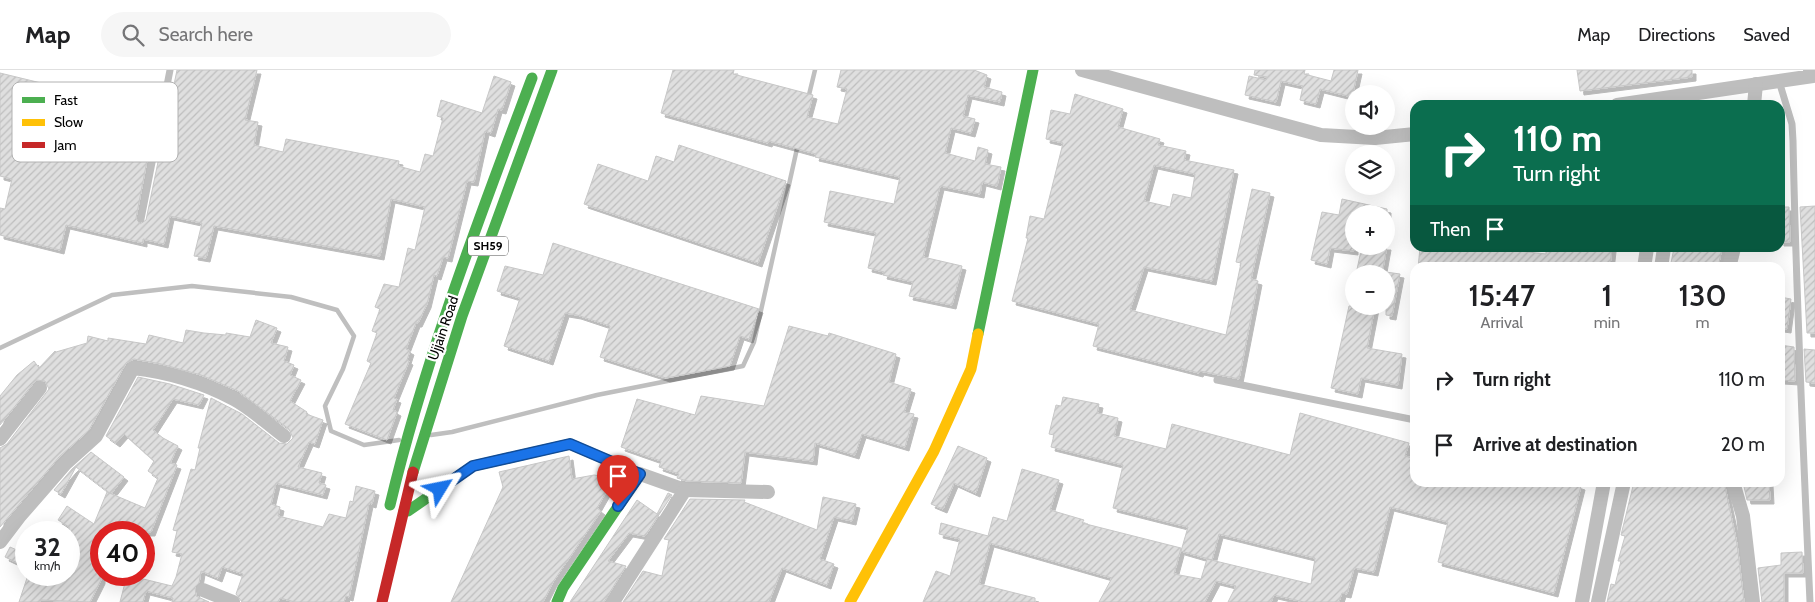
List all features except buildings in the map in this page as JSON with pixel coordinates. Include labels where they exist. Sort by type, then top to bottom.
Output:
[{"type":"main road","name":"Ujjain Road","points":[[386,519],[412,416],[457,284],[535,70]]},
{"type":"main road","name":"Ujjain Road","points":[[382,602],[414,467],[469,298],[552,70]]},
{"type":"main road","points":[[850,602],[934,451],[971,369],[980,334],[1033,70]]},
{"type":"main road","points":[[404,511],[408,511],[473,466],[570,444],[640,474],[563,588],[557,602]]},
{"type":"street","points":[[1082,70],[1321,135],[1375,138],[1410,134]]},
{"type":"street","points":[[1677,100],[1756,84],[1813,77]]},
{"type":"street","points":[[1754,100],[1756,84]]},
{"type":"street","points":[[0,542],[66,463],[96,436],[133,368],[156,370],[194,380],[235,399],[284,436]]},
{"type":"street","points":[[0,439],[40,388]]},
{"type":"street","points":[[640,474],[685,490],[768,492]]},
{"type":"street","points":[[1582,602],[1603,487]]},
{"type":"street","points":[[1598,602],[1623,487]]},
{"type":"street","points":[[1734,487],[1743,516],[1753,602]]},
{"type":"street","points":[[613,602],[685,490]]},
{"type":"street","points":[[203,590],[233,602]]},
{"type":"lane","points":[[1779,81],[1785,100]]},
{"type":"lane","points":[[1785,101],[1792,124],[1793,141],[1798,324],[1810,602]]},
{"type":"lane","points":[[141,219],[152,162]]},
{"type":"lane","points":[[1217,380],[1410,419]]},
{"type":"waterway","points":[[808,99],[815,70]]},
{"type":"waterway","points":[[431,435],[452,432],[597,395],[743,366],[754,342],[798,144]]},
{"type":"waterway","points":[[0,348],[112,295],[192,286],[291,297],[337,310],[354,336],[343,369],[325,406],[331,431],[364,445],[399,440]]},
{"type":"traffic: fast","points":[[413,472],[462,316],[552,70]]},
{"type":"traffic: fast","points":[[978,334],[1033,70]]},
{"type":"traffic: fast","points":[[390,505],[419,396],[436,342],[532,78]]},
{"type":"traffic: fast","points":[[404,511],[408,511],[473,466],[570,444],[640,474],[563,588],[557,602]]},
{"type":"traffic: slow","points":[[850,602],[934,451],[971,369],[978,334]]},
{"type":"traffic: jam","points":[[382,602],[413,472]]},
{"type":"route","points":[[440,489],[473,466],[570,444],[640,474],[618,506]]}]
